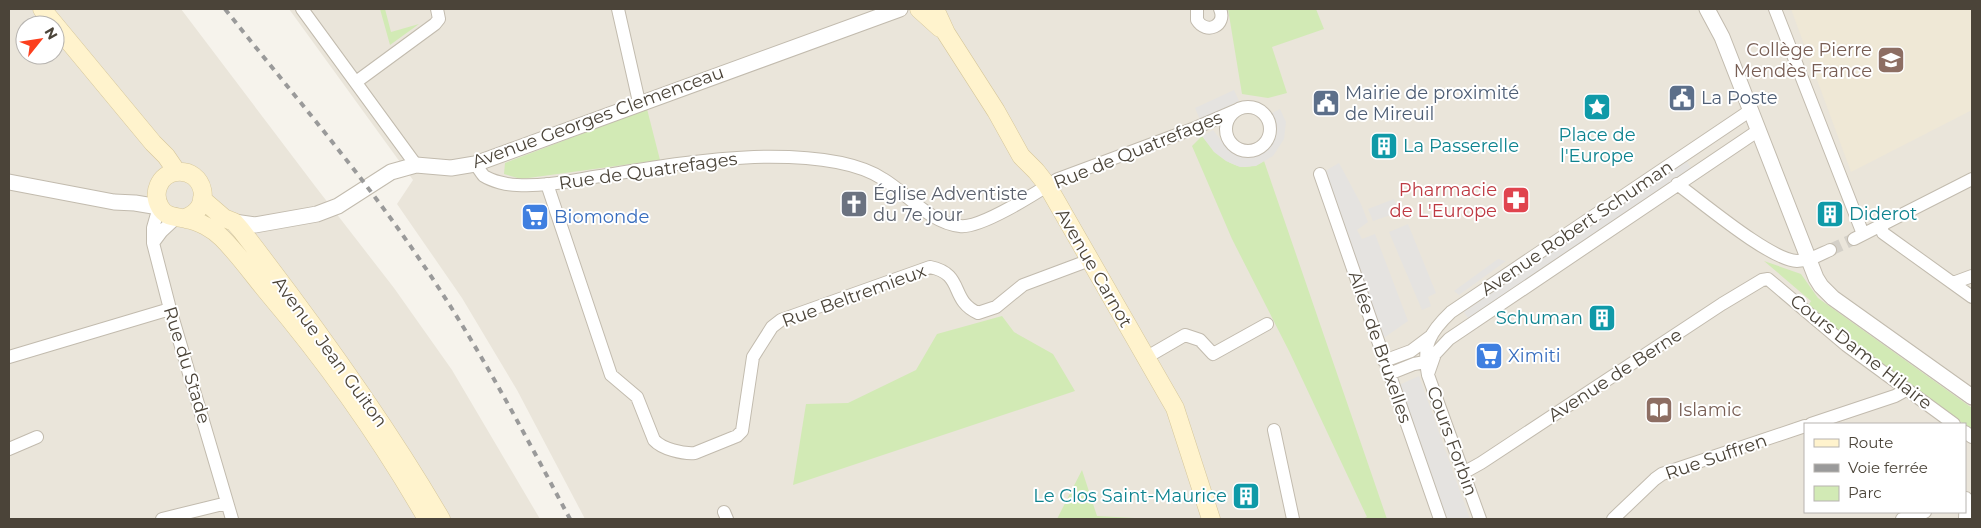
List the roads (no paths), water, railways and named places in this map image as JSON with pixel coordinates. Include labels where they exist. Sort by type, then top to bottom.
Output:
[{"type":"main road","points":[[42,9],[153,143],[166,156],[177,172]]},
{"type":"main road","name":"Avenue Carnot","points":[[918,9],[946,33]]},
{"type":"main road","name":"Avenue Carnot","points":[[935,9],[946,33],[996,111],[1021,156],[1047,185],[1147,357],[1179,418],[1211,519]]},
{"type":"main road","points":[[153,143],[159,184],[157,200],[160,207],[169,216],[180,218],[194,213],[202,199],[203,192],[197,179],[184,172],[177,172],[165,177],[159,184]]},
{"type":"main road","name":"Avenue Jean Guiton","points":[[202,199],[224,218],[251,232],[374,411],[441,519]]},
{"type":"main road","name":"Avenue Jean Guiton","points":[[180,218],[208,227],[221,237],[290,318],[374,433],[427,519]]},
{"type":"street","points":[[302,9],[416,164]]},
{"type":"street","points":[[356,82],[435,24],[439,18],[437,9]]},
{"type":"street","points":[[618,9],[639,102]]},
{"type":"street","name":"Avenue Georges Clemenceau","points":[[857,24],[875,9]]},
{"type":"street","name":"Avenue Georges Clemenceau","points":[[214,232],[225,233],[237,245],[251,232],[330,210],[392,172],[416,164],[451,168],[475,164],[639,102],[900,9]]},
{"type":"street","points":[[1197,9],[1196,16],[1199,24],[1202,27],[1211,28],[1221,20],[1220,9]]},
{"type":"street","points":[[1707,9],[1722,37]]},
{"type":"street","points":[[1720,9],[1719,18],[1722,37]]},
{"type":"street","points":[[1775,9],[1858,236],[1972,179]]},
{"type":"street","name":"Cours Dame Hilaire","points":[[1722,37],[1816,278],[1827,293],[1972,397]]},
{"type":"street","name":"Rue de Quatrefages","points":[[475,164],[484,176],[516,185],[547,184],[698,161],[756,157],[823,161],[869,171],[883,179],[927,212],[960,226],[980,222],[1058,179],[1196,128],[1237,110]]},
{"type":"street","name":"Avenue Robert Schuman","points":[[1427,369],[1425,352],[1431,336],[1438,324],[1451,312],[1751,110]]},
{"type":"street","name":"Avenue Robert Schuman","points":[[1427,369],[1436,354],[1449,339],[1759,130]]},
{"type":"street","name":"Allée de Bruxelles","points":[[1320,174],[1440,519]]},
{"type":"street","points":[[9,182],[114,202],[160,207],[153,228],[152,243]]},
{"type":"street","points":[[134,203],[159,184]]},
{"type":"street","name":"Rue Beltremieux","points":[[547,184],[611,375],[637,397],[654,440],[658,444],[688,453],[695,453],[737,436],[742,431],[753,356],[772,327],[781,320],[930,267],[946,273],[952,279],[963,303],[978,312],[996,307],[1023,285],[1090,260]]},
{"type":"street","points":[[1677,184],[1780,258],[1798,261],[1809,259],[1830,250]]},
{"type":"street","points":[[152,243],[180,218]]},
{"type":"street","points":[[1881,225],[1883,233],[1972,297]]},
{"type":"street","name":"Rue du Stade","points":[[152,243],[232,519]]},
{"type":"street","points":[[1953,283],[1972,276]]},
{"type":"street","name":"Cours Dame Hilaire","points":[[1768,279],[1839,339],[1953,423]]},
{"type":"street","name":"Avenue de Berne","points":[[1463,473],[1722,304],[1762,280],[1768,279]]},
{"type":"street","points":[[9,357],[170,309]]},
{"type":"street","points":[[1147,357],[1185,335],[1200,340],[1213,354],[1267,324]]},
{"type":"street","points":[[1384,361],[1411,351],[1431,336]]},
{"type":"street","points":[[1389,374],[1414,364],[1427,369]]},
{"type":"street","name":"Cours Forbin","points":[[1427,369],[1480,519]]},
{"type":"street","points":[[1814,423],[1895,396],[1906,390]]},
{"type":"street","name":"Rue Suffren","points":[[1612,519],[1662,474],[1804,426]]},
{"type":"street","points":[[1274,430],[1293,519]]},
{"type":"street","points":[[9,449],[37,437]]},
{"type":"street","points":[[1966,512],[1968,498]]},
{"type":"street","points":[[162,519],[227,502]]},
{"type":"street","points":[[1902,519],[1922,513]]},
{"type":"tunnel","points":[[1830,250],[1854,239]]},
{"type":"railway","points":[[225,9],[350,164],[441,291],[517,420],[570,519]]},
{"type":"place","name":"Collège Pierre Mendès France","points":[[1891,60]]},
{"type":"place","name":"La Poste","points":[[1682,98]]},
{"type":"place","name":"Mairie de proximité de Mireuil","points":[[1326,103]]},
{"type":"place","name":"Place de l'Europe","points":[[1597,107]]},
{"type":"place","name":"La Passerelle","points":[[1384,146]]},
{"type":"place","name":"Pharmacie de L'Europe","points":[[1516,200]]},
{"type":"place","name":"Église Adventiste du 7e jour","points":[[854,204]]},
{"type":"place","name":"Diderot","points":[[1830,214]]},
{"type":"place","name":"Biomonde","points":[[535,217]]},
{"type":"place","name":"Schuman","points":[[1602,318]]},
{"type":"place","name":"Ximiti","points":[[1489,356]]},
{"type":"place","name":"Islamic","points":[[1659,410]]},
{"type":"place","name":"Le Clos Saint-Maurice","points":[[1246,496]]}]
